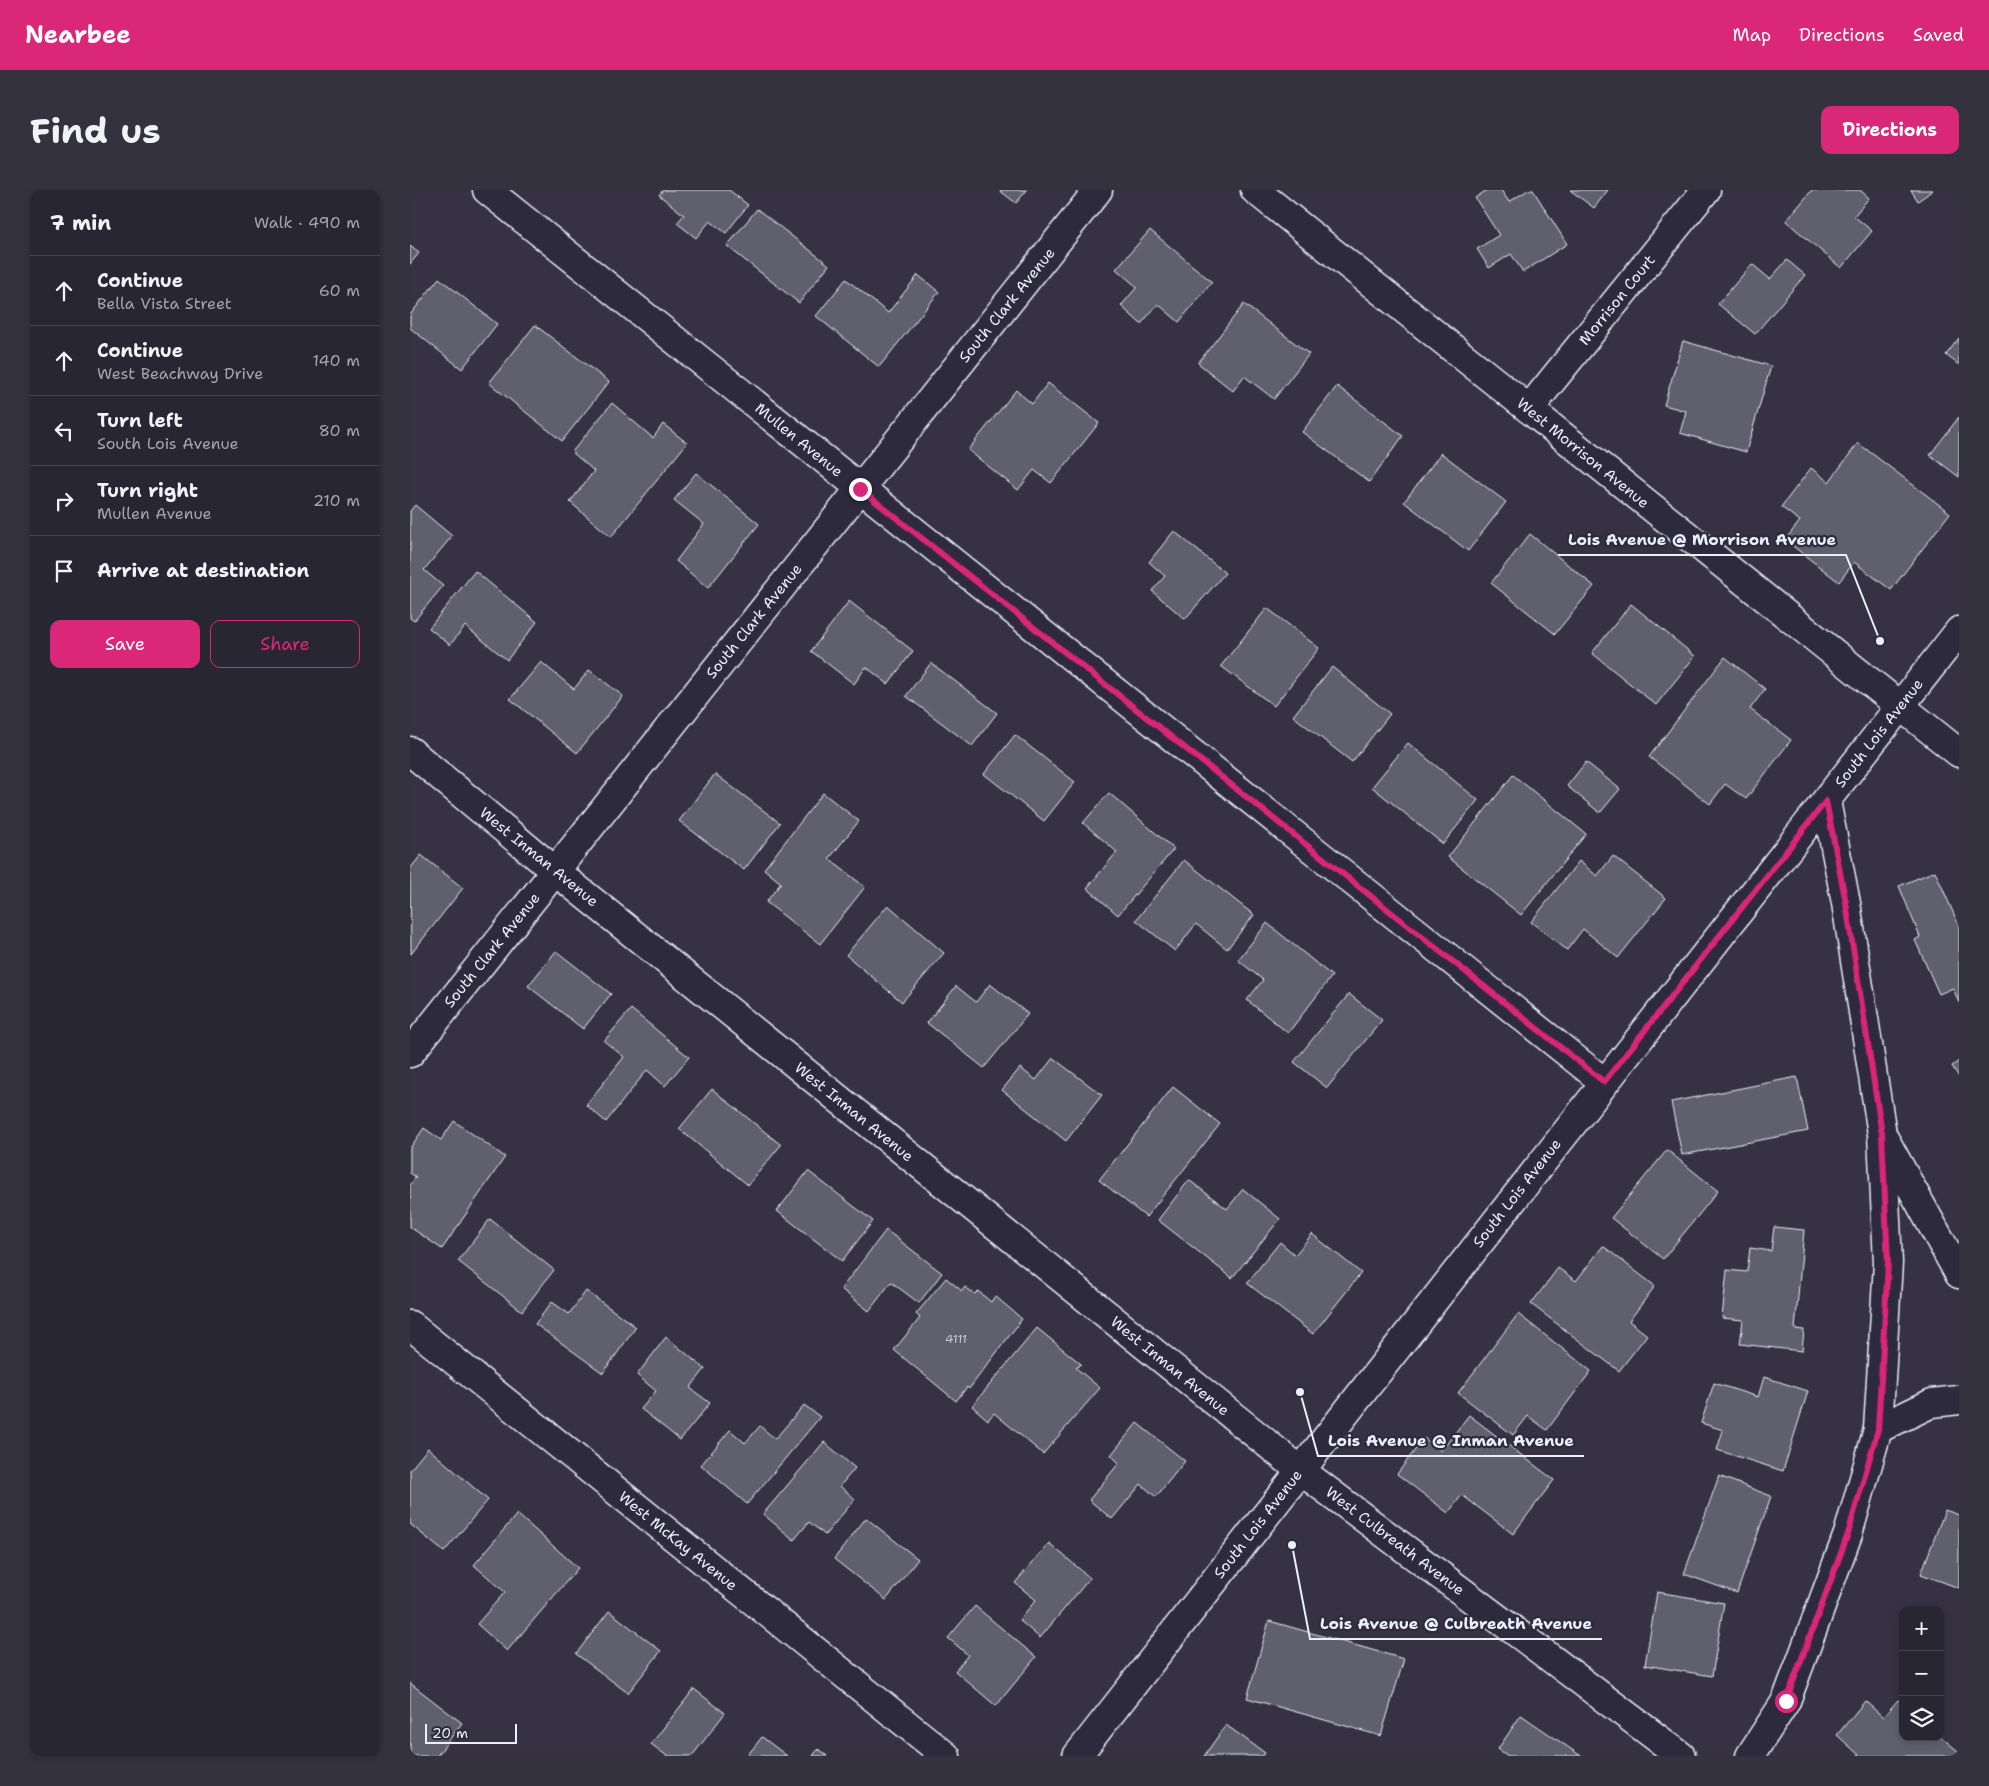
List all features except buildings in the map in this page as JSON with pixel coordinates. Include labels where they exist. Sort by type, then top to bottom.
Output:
[{"type":"street","name":"Mullen Avenue","points":[[487,190],[1604,1082]]},
{"type":"street","name":"South Clark Avenue","points":[[410,1053],[1098,190]]},
{"type":"street","name":"West Morrison Avenue","points":[[1255,190],[1959,753]]},
{"type":"street","name":"Morrison Court","points":[[1529,410],[1706,190]]},
{"type":"street","name":"South Lois Avenue","points":[[1077,1756],[1959,631]]},
{"type":"street","name":"West Inman Avenue","points":[[410,751],[555,871],[1300,1470]]},
{"type":"street","points":[[1750,1756],[1786,1701],[1848,1534],[1878,1429],[1888,1263],[1882,1134],[1846,903],[1826,801]]},
{"type":"street","points":[[1882,1134],[1959,1274]]},
{"type":"street","name":"West McKay Avenue","points":[[410,1325],[946,1756]]},
{"type":"street","points":[[1878,1429],[1932,1403],[1959,1400]]},
{"type":"street","name":"West Culbreath Avenue","points":[[1300,1470],[1681,1756]]},
{"type":"place","name":"Lois Avenue @ Morrison Avenue","points":[[1880,641]]},
{"type":"place","name":"Lois Avenue @ Inman Avenue","points":[[1300,1392]]},
{"type":"place","name":"Lois Avenue @ Culbreath Avenue","points":[[1292,1545]]},
{"type":"route","points":[[860,489],[1604,1082],[1826,801],[1846,903],[1882,1134],[1888,1263],[1878,1429],[1848,1534],[1786,1701]]}]
